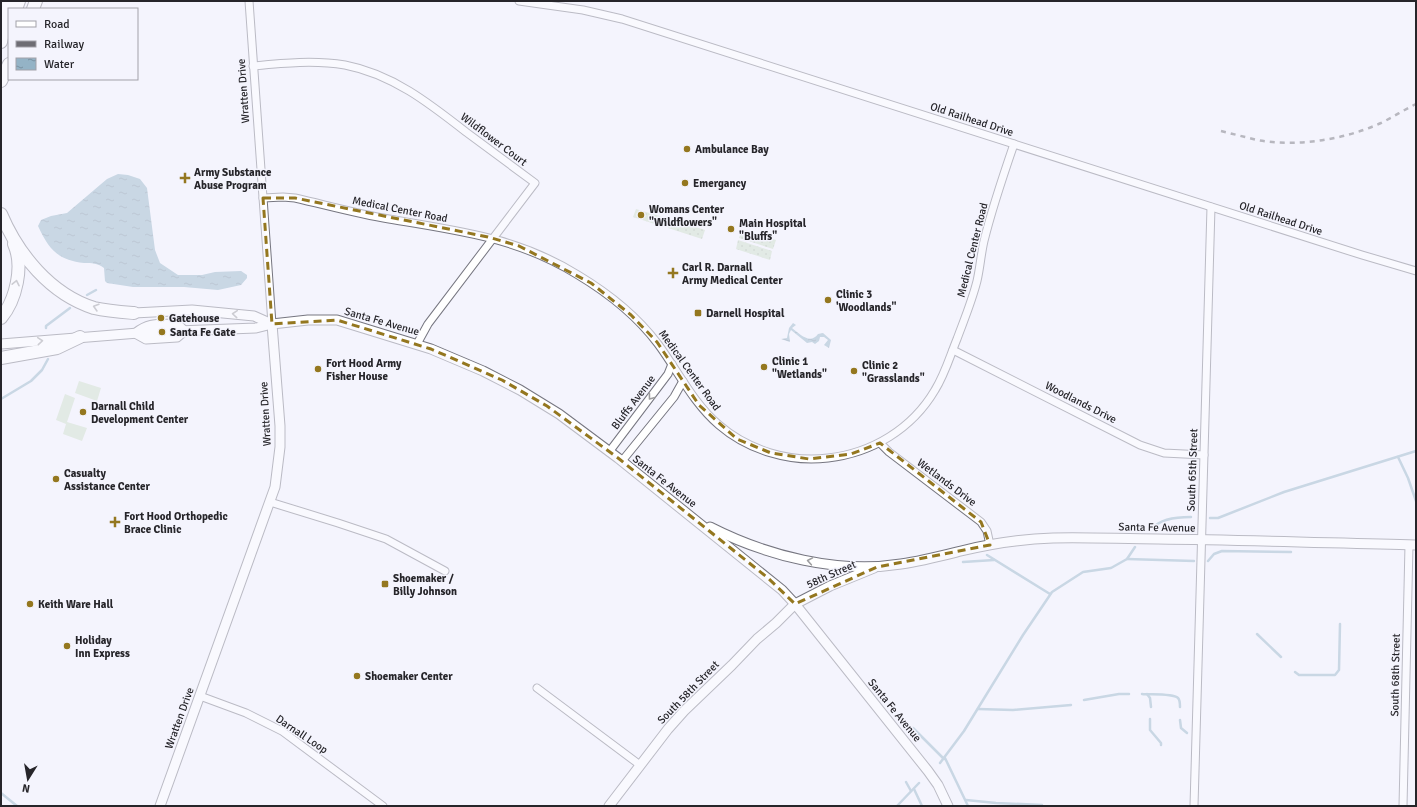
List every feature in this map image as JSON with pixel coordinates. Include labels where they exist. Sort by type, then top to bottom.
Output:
[{"type":"main road","points":[[1,42],[8,10],[7,1]]},
{"type":"main road","points":[[1,48],[8,30]]},
{"type":"main road","points":[[1,81],[8,66]]},
{"type":"main road","points":[[1,214],[17,250],[18,262],[18,277],[13,297],[1,318]]},
{"type":"main road","points":[[9,232],[28,259],[47,281],[67,295],[94,308],[134,313]]},
{"type":"main road","points":[[1,358],[57,348],[80,337]]},
{"type":"street","name":"Wratten Drive","points":[[160,806],[270,502],[275,487],[280,447],[280,426],[249,1]]},
{"type":"street","name":"Old Railhead Drive","points":[[519,1],[583,10],[622,19],[1394,265],[1416,270]]},
{"type":"street","name":"Wildflower Court","points":[[253,66],[311,62],[344,65],[396,82],[432,106],[535,183],[428,324],[417,344]]},
{"type":"street","name":"Medical Center Road","points":[[263,198],[295,198],[378,217],[492,238],[538,254],[591,283],[642,325],[657,342],[700,405],[720,426],[737,438],[770,453],[798,458],[819,459],[851,454],[880,443],[909,422],[930,398],[941,379],[953,350],[973,294],[987,230],[1014,144]]},
{"type":"street","name":"South 65th Street","points":[[1194,806],[1211,207]]},
{"type":"street","points":[[134,313],[192,310],[254,316],[272,324]]},
{"type":"street","name":"Santa Fe Avenue","points":[[1,344],[136,333],[256,328],[272,324],[308,320],[337,320],[417,344],[465,362],[520,390],[553,410],[622,461],[768,578],[795,604],[928,770],[938,785],[948,806]]},
{"type":"street","name":"Woodlands Drive","points":[[953,350],[1140,445],[1164,453],[1204,455]]},
{"type":"street","name":"Bluffs Avenue","points":[[609,452],[668,374],[672,364]]},
{"type":"street","points":[[622,461],[674,397],[683,381]]},
{"type":"street","name":"Wetlands Drive","points":[[880,443],[889,452],[981,522],[987,531],[990,545]]},
{"type":"street","points":[[270,502],[386,539],[445,572]]},
{"type":"street","points":[[696,520],[738,540],[778,554],[815,562],[877,567]]},
{"type":"street","name":"Santa Fe Avenue","points":[[877,567],[916,562],[990,545],[1052,538],[1413,545]]},
{"type":"street","name":"South 68th Street","points":[[1403,806],[1413,545]]},
{"type":"street","name":"58th Street","points":[[795,604],[830,586],[877,567]]},
{"type":"street","name":"South 58th Street","points":[[609,806],[684,711],[795,604]]},
{"type":"street","points":[[537,688],[640,765]]},
{"type":"street","name":"Darnall Loop","points":[[200,696],[246,713],[282,731],[383,806]]},
{"type":"highlighted area","points":[[263,198],[295,198],[488,237],[519,246],[591,283],[631,315],[657,342],[699,405],[737,439],[771,453],[809,459],[851,454],[880,443],[981,522],[990,545],[877,567],[795,604],[768,578],[618,458],[547,406],[502,380],[431,349],[337,320],[272,324]]},
{"type":"green space","points":[[636,209],[663,217],[661,226],[633,217]]},
{"type":"green space","points":[[671,219],[705,230],[702,239],[668,228]]},
{"type":"green space","points":[[742,229],[776,240],[773,249],[739,238]]},
{"type":"green space","points":[[738,240],[772,251],[770,260],[736,249]]},
{"type":"green space","points":[[79,381],[101,388],[97,401],[75,393]]},
{"type":"green space","points":[[65,394],[75,398],[67,422],[87,428],[82,441],[63,434],[66,424],[56,420]]},
{"type":"water","points":[[118,174],[128,175],[140,179],[147,188],[155,250],[160,263],[178,275],[202,275],[215,272],[241,271],[247,275],[247,278],[241,285],[218,290],[184,287],[133,287],[107,283],[105,281],[104,268],[101,266],[67,259],[55,252],[46,241],[38,226],[41,220],[51,216],[67,213],[107,179]]},
{"type":"water","points":[[793,323],[796,325],[792,328],[808,339],[812,339],[818,334],[823,333],[831,340],[829,348],[824,345],[828,340],[824,337],[820,337],[819,341],[815,344],[812,342],[807,343],[791,330],[789,334],[790,342],[781,339],[787,338],[789,328]]},
{"type":"waterway","points":[[87,295],[96,290]]},
{"type":"waterway","points":[[46,328],[46,326],[70,308]]},
{"type":"waterway","points":[[1,399],[31,381],[42,370],[48,359]]},
{"type":"waterway","points":[[1210,518],[1218,518],[1284,492],[1416,451]]},
{"type":"waterway","points":[[1398,457],[1408,478],[1416,501]]},
{"type":"waterway","points":[[1153,528],[1165,520],[1191,517]]},
{"type":"waterway","points":[[940,763],[964,731],[1023,635],[1052,592],[1083,572],[1111,568],[1127,559],[1135,547]]},
{"type":"waterway","points":[[1208,561],[1214,554],[1222,551],[1291,552]]},
{"type":"waterway","points":[[987,555],[1050,594]]},
{"type":"waterway","points":[[1127,559],[1194,561]]},
{"type":"waterway","points":[[963,562],[994,560]]},
{"type":"waterway","points":[[1295,672],[1299,675],[1335,675],[1339,670],[1340,624]]},
{"type":"waterway","points":[[1257,634],[1281,657]]},
{"type":"waterway","points":[[1084,700],[1119,694],[1129,694]]},
{"type":"waterway","points":[[1142,694],[1175,696],[1180,702],[1180,707]]},
{"type":"waterway","points":[[1147,694],[1150,698],[1151,707]]},
{"type":"waterway","points":[[978,709],[1013,710],[1071,705]]},
{"type":"waterway","points":[[1150,719],[1150,730],[1161,745]]},
{"type":"waterway","points":[[1180,720],[1181,728],[1187,733]]},
{"type":"waterway","points":[[913,728],[944,759]]},
{"type":"waterway","points":[[945,758],[968,806]]},
{"type":"waterway","points":[[906,782],[911,791]]},
{"type":"waterway","points":[[897,806],[919,783]]},
{"type":"waterway","points":[[914,789],[922,806]]},
{"type":"waterway","points":[[1,793],[17,806]]},
{"type":"waterway","points":[[966,800],[1042,805]]},
{"type":"railway","points":[[1221,131],[1257,140],[1288,143],[1336,138],[1381,123],[1416,104]]},
{"type":"place","name":"Ambulance Bay","points":[[687,149]]},
{"type":"place","name":"Army Substance Abuse Program","points":[[185,178]]},
{"type":"place","name":"Emergancy","points":[[685,183]]},
{"type":"place","name":"Womans Center \"Wildflowers\"","points":[[641,215]]},
{"type":"place","name":"Main Hospital \"Bluffs\"","points":[[731,229]]},
{"type":"place","name":"Carl R. Darnall Army Medical Center","points":[[673,273]]},
{"type":"place","name":"Clinic 3 'Woodlands\"","points":[[828,300]]},
{"type":"place","name":"Darnell Hospital","points":[[698,313]]},
{"type":"place","name":"Gatehouse","points":[[161,318]]},
{"type":"place","name":"Santa Fe Gate","points":[[162,332]]},
{"type":"place","name":"Clinic 1 \"Wetlands\"","points":[[764,367]]},
{"type":"place","name":"Fort Hood Army Fisher House","points":[[318,369]]},
{"type":"place","name":"Clinic 2 \"Grasslands\"","points":[[854,371]]},
{"type":"place","name":"Darnall Child Development Center","points":[[83,412]]},
{"type":"place","name":"Casualty Assistance Center","points":[[56,479]]},
{"type":"place","name":"Fort Hood Orthopedic Brace Clinic","points":[[115,522]]},
{"type":"place","name":"Shoemaker / Billy Johnson","points":[[385,584]]},
{"type":"place","name":"Keith Ware Hall","points":[[30,604]]},
{"type":"place","name":"Holiday Inn Express","points":[[67,646]]},
{"type":"place","name":"Shoemaker Center","points":[[357,676]]}]
